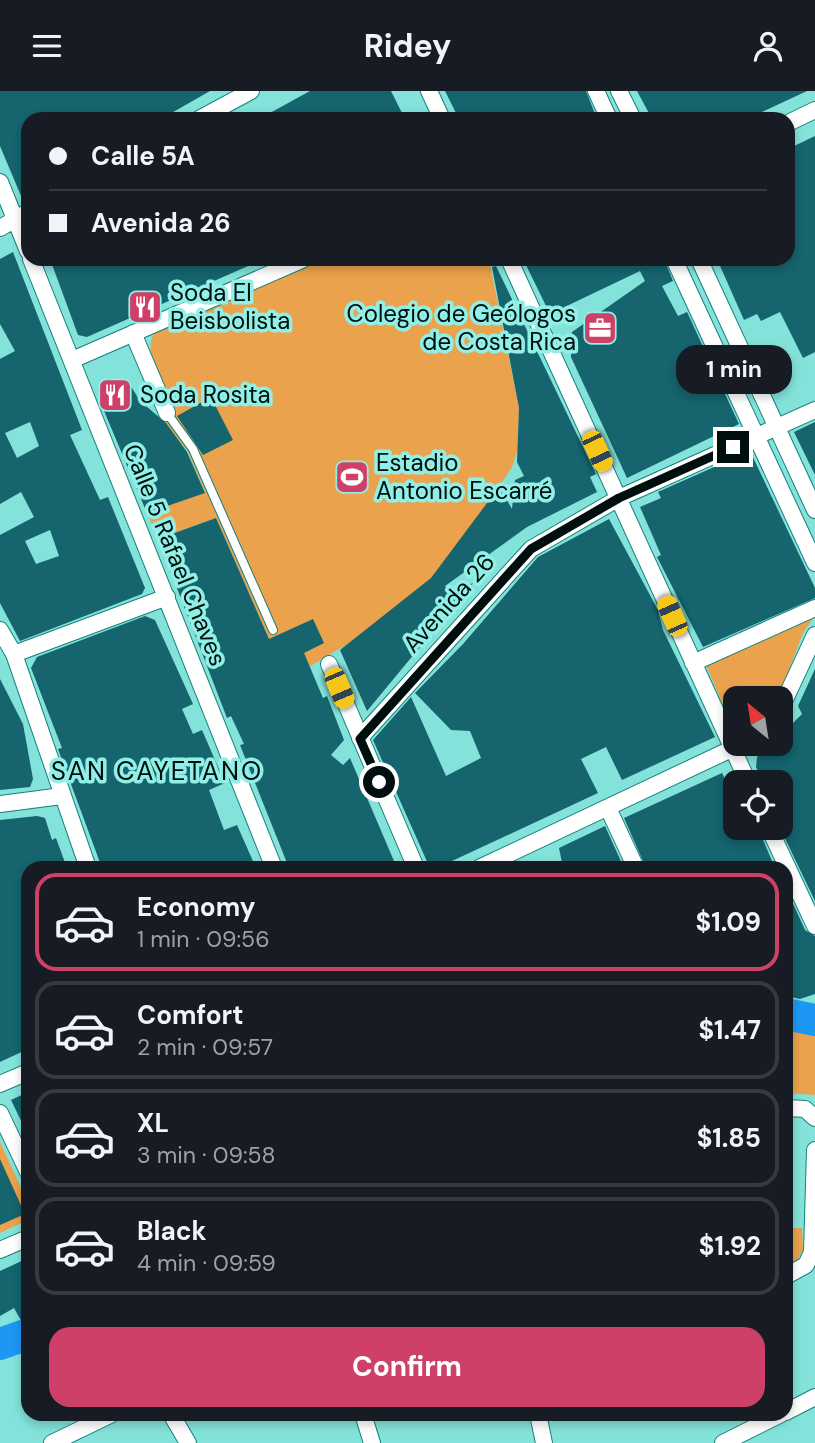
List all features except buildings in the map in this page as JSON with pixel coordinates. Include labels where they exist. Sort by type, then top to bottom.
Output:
[{"type":"street","points":[[212,112],[251,91]]},
{"type":"street","points":[[429,91],[439,112]]},
{"type":"street","points":[[596,91],[606,112]]},
{"type":"street","points":[[619,91],[630,112]]},
{"type":"street","points":[[795,120],[815,110]]},
{"type":"street","points":[[0,182],[21,214]]},
{"type":"street","points":[[0,227],[21,216]]},
{"type":"street","name":"Calle 5 Rafael Chaves","points":[[34,266],[271,861]]},
{"type":"street","points":[[72,360],[288,266]]},
{"type":"street","points":[[512,266],[693,663],[723,719]]},
{"type":"street","points":[[677,266],[815,563]]},
{"type":"street","points":[[702,266],[815,510]]},
{"type":"street","points":[[133,333],[167,413]]},
{"type":"street","name":"Avenida 26","points":[[360,739],[515,564],[548,537],[619,498],[815,410]]},
{"type":"street","points":[[14,654],[167,597]]},
{"type":"street","points":[[693,663],[815,608]]},
{"type":"street","points":[[0,630],[14,654],[85,861]]},
{"type":"street","points":[[791,686],[815,635]]},
{"type":"street","points":[[329,664],[413,861]]},
{"type":"street","points":[[494,861],[723,754]]},
{"type":"street","points":[[0,804],[62,796]]},
{"type":"street","points":[[608,808],[633,861]]},
{"type":"street","points":[[773,840],[780,861]]},
{"type":"street","points":[[793,900],[815,926]]},
{"type":"street","points":[[0,1084],[21,1075]]},
{"type":"street","points":[[793,1108],[805,1108],[814,1116]]},
{"type":"street","points":[[0,1113],[21,1157]]},
{"type":"street","points":[[793,1272],[806,1265],[812,1252],[815,1150]]},
{"type":"street","points":[[0,1250],[21,1241]]},
{"type":"street","points":[[793,1408],[815,1397]]},
{"type":"street","points":[[52,1443],[98,1421]]},
{"type":"street","points":[[175,1421],[188,1443]]},
{"type":"street","points":[[365,1421],[372,1443]]},
{"type":"street","points":[[539,1421],[544,1443]]},
{"type":"street","points":[[723,1443],[767,1421]]},
{"type":"lane","points":[[167,413],[193,449],[273,630]]},
{"type":"shaded area","name":"Estadio Antonio Escarré","points":[[308,266],[490,266],[519,408],[518,449],[512,467],[485,509],[431,579],[356,639],[307,668],[269,639],[216,518],[158,539],[147,513],[205,492],[187,450],[159,418],[175,409],[161,382],[151,351],[154,334],[166,326]]},
{"type":"shaded area","points":[[815,615],[803,633],[783,686],[723,686],[723,705],[706,665]]},
{"type":"shaded area","points":[[793,1031],[815,1033],[815,1095],[793,1093]]},
{"type":"shaded area","points":[[0,1142],[21,1188],[21,1223],[0,1233]]},
{"type":"shaded area","points":[[793,1228],[802,1228],[803,1250],[793,1265]]},
{"type":"waterway","points":[[793,1015],[815,1020]]},
{"type":"waterway","points":[[0,1344],[21,1336]]},
{"type":"place","name":"Soda El Beisbolista","points":[[145,307]]},
{"type":"place","name":"Colegio de Geólogos de Costa Rica","points":[[600,328]]},
{"type":"place","name":"Soda Rosita","points":[[115,395]]},
{"type":"place","name":"Estadio Antonio Escarré","points":[[352,477]]},
{"type":"district","name":"SAN CAYETANO","points":[[157,771]]},
{"type":"route","points":[[379,782],[360,739],[515,564],[548,537],[619,498],[733,447]]}]
